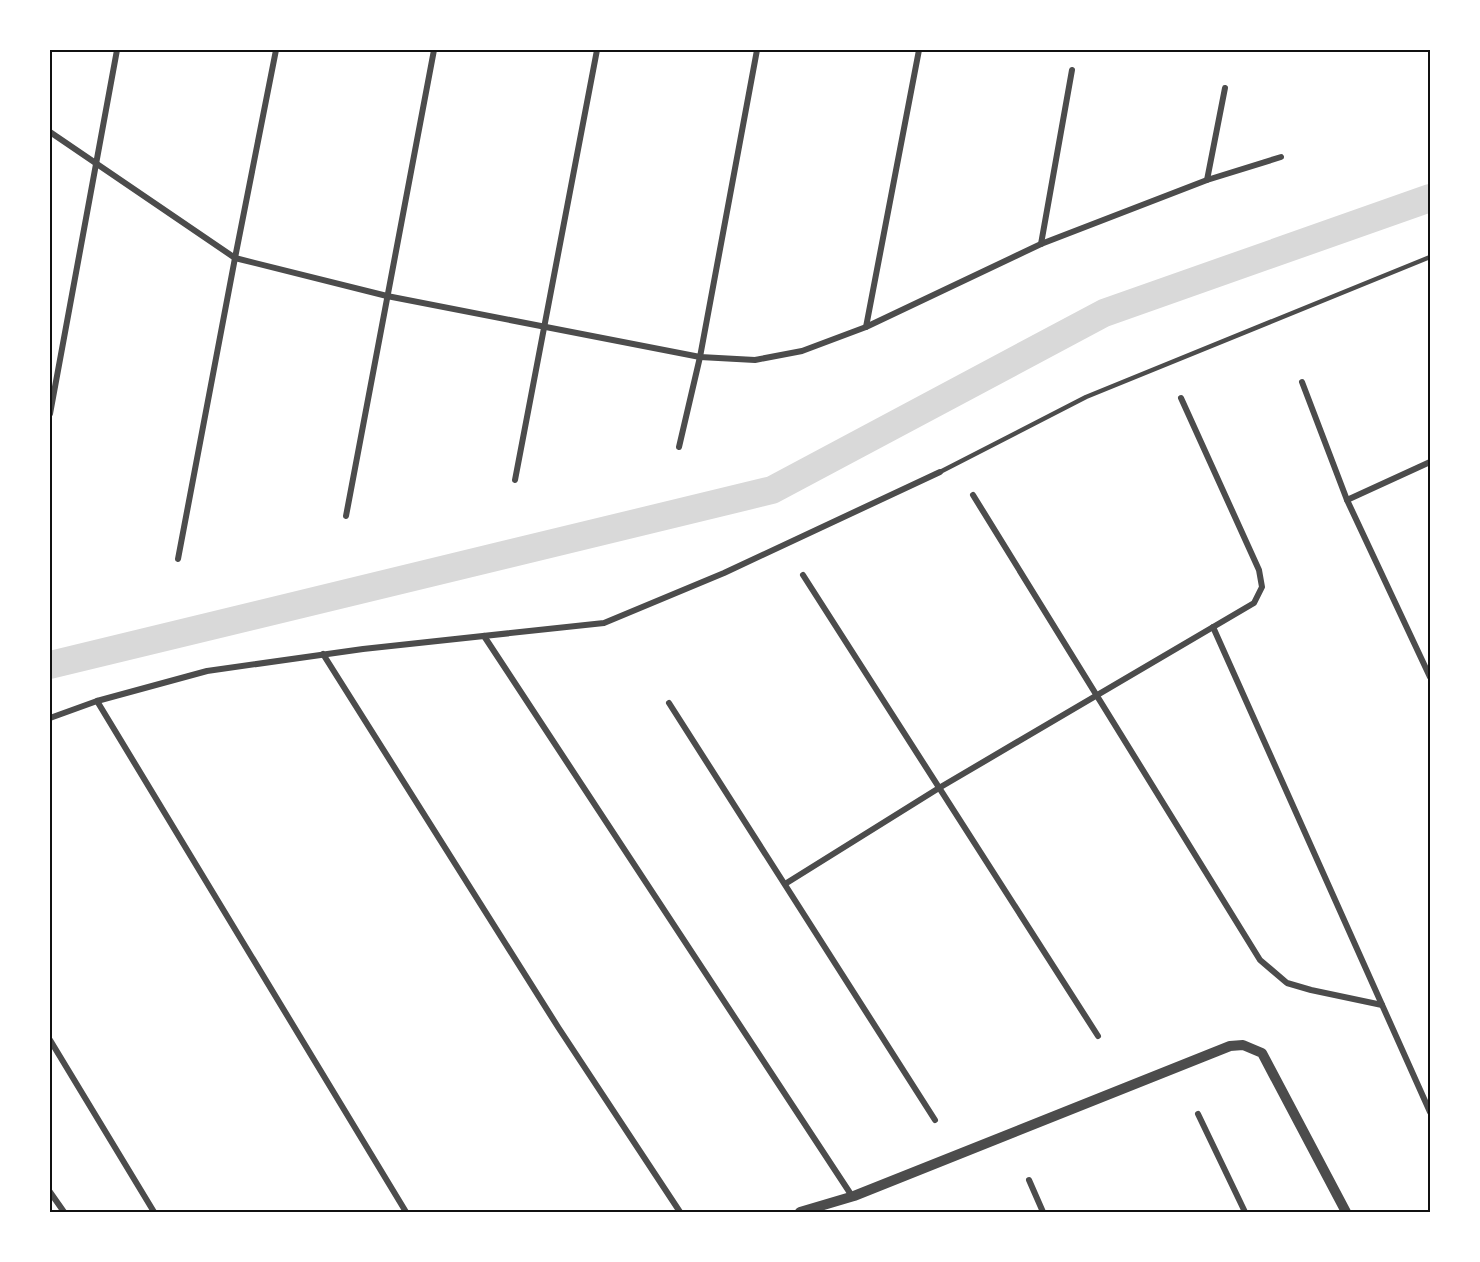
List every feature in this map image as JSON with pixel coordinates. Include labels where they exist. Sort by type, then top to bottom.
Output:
[{"type":"street","points":[[50,414],[117,50]]},
{"type":"street","points":[[178,559],[276,50]]},
{"type":"street","points":[[346,516],[434,50]]},
{"type":"street","points":[[515,480],[597,50]]},
{"type":"street","points":[[679,447],[700,357],[757,50]]},
{"type":"street","points":[[866,327],[919,50]]},
{"type":"street","points":[[1041,244],[1072,70]]},
{"type":"street","points":[[1207,180],[1225,88]]},
{"type":"street","points":[[50,132],[235,258],[387,296],[700,357],[755,360],[802,351],[866,327],[1041,244],[1207,180],[1281,157]]},
{"type":"street","points":[[1302,382],[1347,500],[1431,677]]},
{"type":"street","points":[[785,884],[939,789],[1254,603],[1262,587],[1259,570],[1181,399]]},
{"type":"street","points":[[1347,500],[1431,462]]},
{"type":"street","points":[[50,718],[97,701],[207,671],[323,654],[604,623],[724,573],[940,472]]},
{"type":"street","points":[[973,495],[1260,960],[1287,983],[1382,1005]]},
{"type":"street","points":[[803,575],[1098,1036]]},
{"type":"street","points":[[1213,627],[1431,1112]]},
{"type":"street","points":[[484,636],[852,1196]]},
{"type":"street","points":[[323,654],[558,1027],[681,1212]]},
{"type":"street","points":[[97,701],[406,1212]]},
{"type":"street","points":[[669,703],[935,1120]]},
{"type":"street","points":[[50,1040],[154,1212]]},
{"type":"street","points":[[800,1212],[852,1196],[1230,1046],[1243,1045],[1262,1053],[1346,1212]]},
{"type":"street","points":[[1198,1114],[1245,1212]]},
{"type":"street","points":[[1029,1180],[1043,1212]]},
{"type":"street","points":[[50,1192],[64,1212]]},
{"type":"lane","points":[[940,472],[1086,398],[1431,257]]},
{"type":"waterway","points":[[50,665],[772,490],[1104,313],[1430,198]]}]
